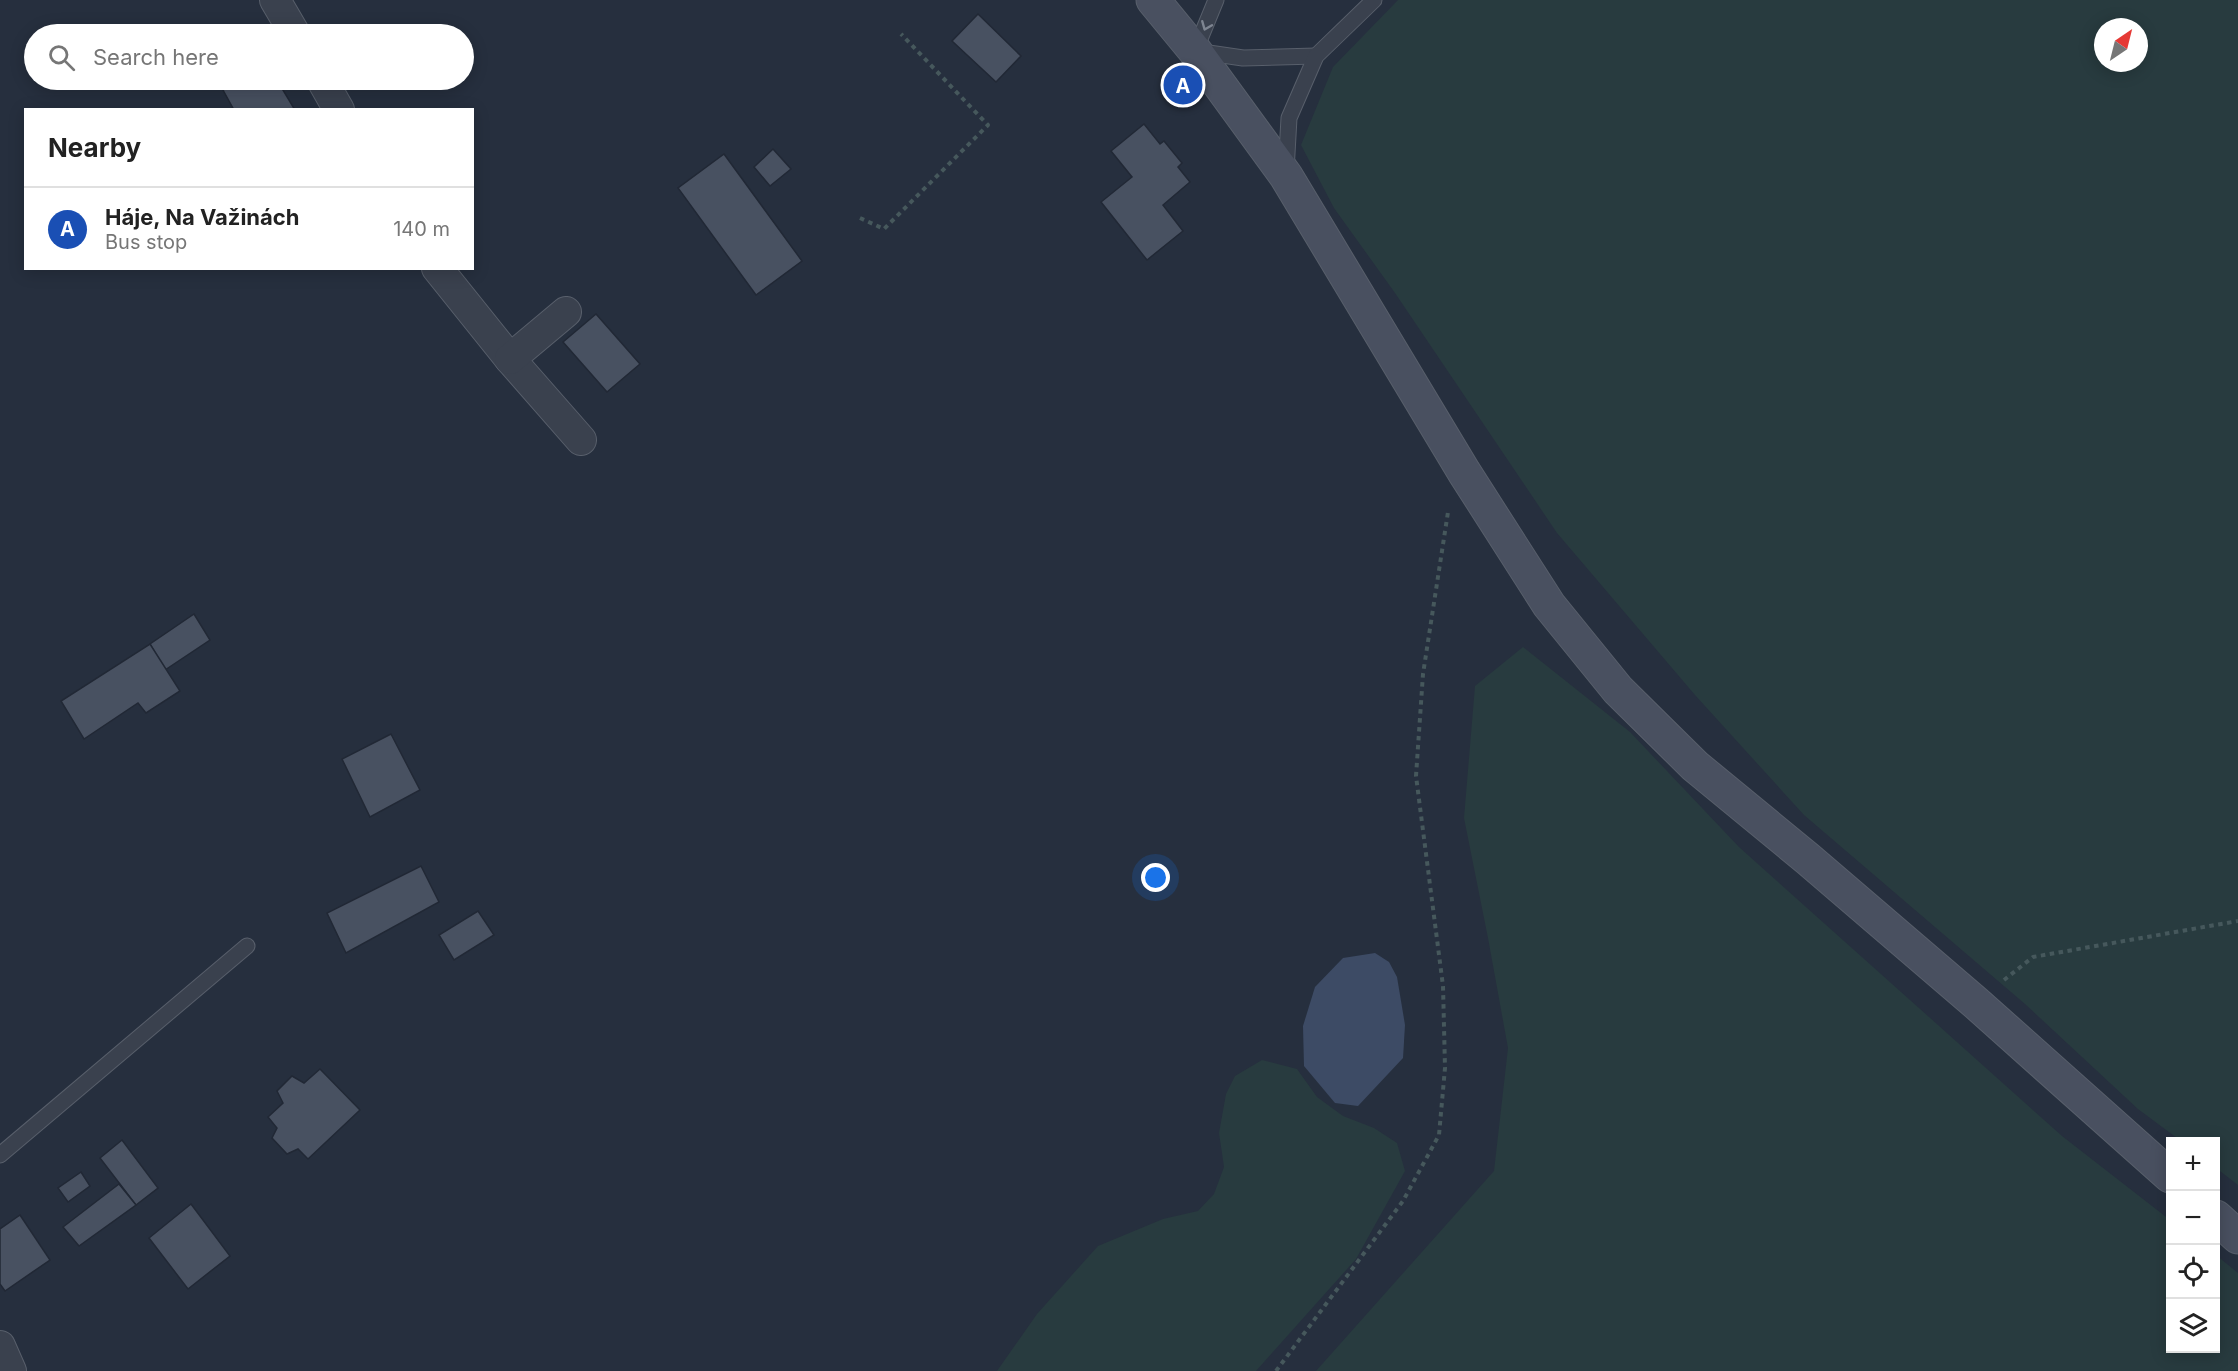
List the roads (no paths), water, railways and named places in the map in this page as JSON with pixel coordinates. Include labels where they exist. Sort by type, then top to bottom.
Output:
[{"type":"main road","points":[[1153,0],[1195,51],[1286,176],[1464,472],[1549,605],[1618,690],[1695,766],[1976,1003],[2166,1172]]},
{"type":"main road","points":[[2220,1221],[2238,1238]]},
{"type":"street","points":[[275,0],[289,24]]},
{"type":"street","points":[[328,90],[338,108]]},
{"type":"street","points":[[439,270],[510,359],[581,441]]},
{"type":"street","points":[[510,359],[566,312]]},
{"type":"street","points":[[0,1347],[11,1371]]},
{"type":"lane","points":[[1216,0],[1195,51],[1243,58],[1316,56]]},
{"type":"lane","points":[[1286,176],[1289,118],[1316,56],[1374,0]]},
{"type":"lane","points":[[0,1155],[247,946]]},
{"type":"water","points":[[1375,953],[1389,962],[1397,977],[1405,1025],[1403,1058],[1358,1106],[1335,1103],[1304,1066],[1303,1026],[1315,987],[1343,958]]},
{"type":"place","name":"Háje, Na Važinách","points":[[1183,85]]}]
